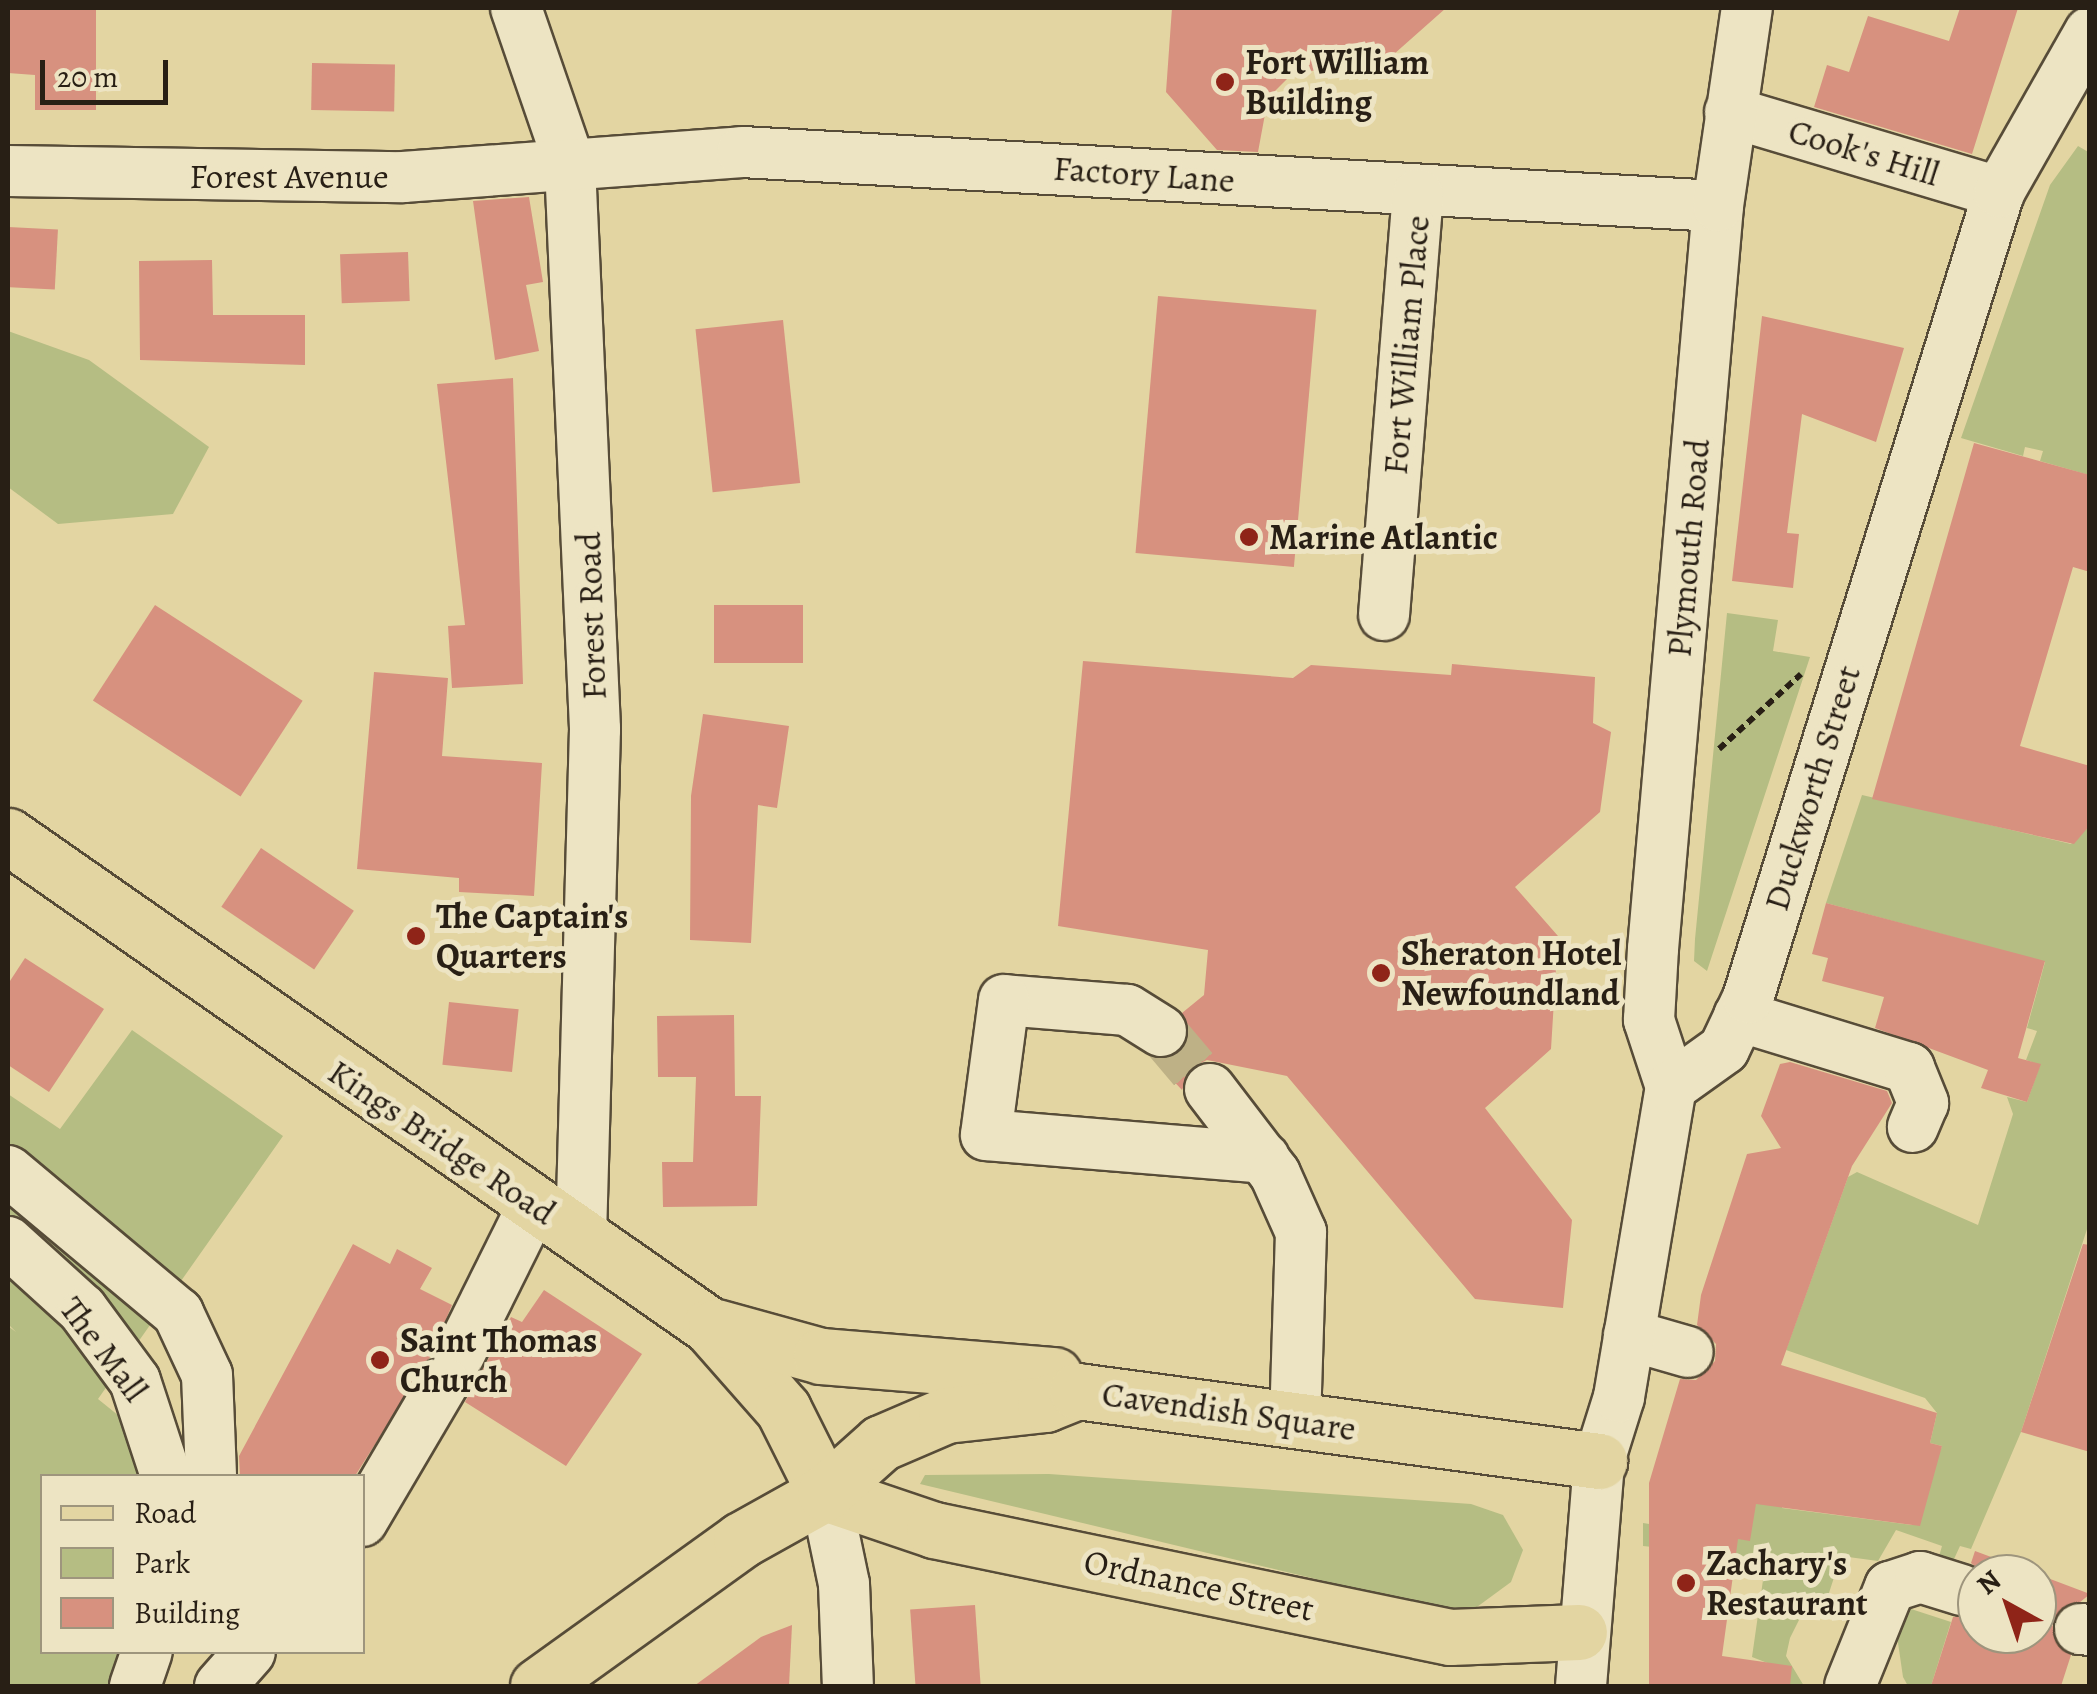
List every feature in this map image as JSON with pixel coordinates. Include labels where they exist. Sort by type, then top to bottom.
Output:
[{"type":"main road","name":"Kings Bridge Road","points":[[8,836],[710,1326],[783,1409],[825,1493]]},
{"type":"main road","points":[[710,1326],[821,1356],[1052,1374],[1077,1391]]},
{"type":"main road","name":"Cavendish Square","points":[[538,1686],[741,1540],[825,1493],[904,1429],[1077,1391],[1599,1461]]},
{"type":"main road","name":"Ordnance Street","points":[[825,1493],[934,1530],[1450,1637],[1579,1632]]},
{"type":"street","name":"Forest Road","points":[[516,8],[570,165],[595,729],[582,1235]]},
{"type":"street","name":"Plymouth Road","points":[[1672,1086],[1650,1020],[1652,967],[1718,206],[1747,8]]},
{"type":"street","name":"Duckworth Street","points":[[1672,1086],[1724,1049],[1740,1016],[1999,192],[2073,90],[2090,32]]},
{"type":"street","name":"Cook's Hill","points":[[1730,112],[1999,192]]},
{"type":"street","name":"Factory Lane","points":[[570,165],[817,154],[1418,194],[1718,206]]},
{"type":"street","name":"Forest Avenue","points":[[8,171],[403,176],[570,165]]},
{"type":"street","name":"Fort William Place","points":[[1384,616],[1418,194]]},
{"type":"street","points":[[1161,1031],[1126,1010],[1004,1000],[986,1135],[1264,1158]]},
{"type":"street","points":[[1740,1016],[1909,1068],[1923,1103],[1913,1128]]},
{"type":"street","points":[[1581,1686],[1579,1632],[1599,1461],[1626,1347],[1672,1086]]},
{"type":"street","points":[[1210,1088],[1264,1158],[1301,1232],[1295,1419]]},
{"type":"street","points":[[8,1171],[178,1313],[207,1375],[211,1474]]},
{"type":"street","points":[[365,1517],[452,1369],[533,1206]]},
{"type":"street","name":"The Mall","points":[[8,1242],[82,1309],[136,1381],[165,1474]]},
{"type":"street","points":[[1626,1347],[1684,1364]]},
{"type":"street","points":[[825,1493],[844,1584],[848,1686]]},
{"type":"street","points":[[1850,1686],[1890,1587],[1920,1577],[1957,1588]]},
{"type":"street","points":[[135,1686],[146,1654]]},
{"type":"street","points":[[200,1686],[210,1654]]},
{"type":"street","points":[[220,1686],[248,1654]]},
{"type":"path","points":[[1708,765],[1742,720],[1815,665]]},
{"type":"green space","points":[[2078,146],[2090,153],[2089,475],[2040,461],[2043,451],[2025,447],[2023,456],[1961,438],[2050,185]]},
{"type":"green space","points":[[8,331],[89,360],[209,447],[173,514],[58,524],[8,487]]},
{"type":"green space","points":[[1727,613],[1778,620],[1773,651],[1810,657],[1707,971],[1694,961],[1695,939]]},
{"type":"green space","points":[[1862,795],[2071,844],[2089,825],[2089,1223],[2021,1432],[1971,1549],[1960,1546],[1949,1570],[1936,1567],[1942,1546],[1896,1530],[1878,1561],[1841,1556],[1827,1599],[1803,1612],[1790,1638],[1786,1656],[1804,1686],[1766,1686],[1770,1664],[1752,1657],[1766,1559],[1643,1546],[1643,1523],[1687,1530],[1757,1496],[1783,1500],[1782,1508],[1912,1525],[1942,1446],[1930,1443],[1937,1413],[1925,1398],[1786,1350],[1848,1177],[1857,1172],[1978,1225],[2013,1114],[2007,1097],[2027,1102],[2040,1065],[2026,1060],[2037,1031],[2027,1028],[2045,962],[1826,903]]},
{"type":"green space","points":[[132,1030],[283,1136],[98,1399],[124,1420],[138,1474],[40,1474],[40,1654],[122,1654],[112,1686],[8,1686],[8,1326],[16,1332],[8,1324],[8,1094],[60,1129]]},
{"type":"green space","points":[[1049,1474],[1471,1504],[1503,1515],[1523,1550],[1511,1582],[1466,1615],[920,1484],[925,1475]]},
{"type":"green space","points":[[1905,1607],[1951,1622],[1931,1686],[1908,1686],[1903,1677],[1896,1629]]},
{"type":"building","points":[[8,8],[96,8],[96,110],[35,110],[35,75],[8,73]]},
{"type":"building","name":"Fort William Building","points":[[1172,8],[1446,8],[1376,70],[1295,71],[1268,98],[1258,152],[1217,150],[1166,92]]},
{"type":"building","points":[[1960,8],[2018,8],[1972,154],[1814,107],[1827,65],[1849,72],[1868,16],[1949,41]]},
{"type":"building","points":[[312,63],[395,64],[394,111],[311,110]]},
{"type":"building","points":[[529,197],[543,282],[526,285],[539,351],[495,360],[473,201]]},
{"type":"building","points":[[8,227],[58,230],[55,290],[8,287]]},
{"type":"building","points":[[408,252],[410,301],[342,303],[340,254]]},
{"type":"building","points":[[212,260],[213,315],[305,315],[305,365],[140,360],[139,261]]},
{"type":"building","points":[[1158,296],[1316,310],[1294,567],[1136,553]]},
{"type":"building","points":[[1762,316],[1904,348],[1876,442],[1802,414],[1787,533],[1799,534],[1793,588],[1732,581]]},
{"type":"building","points":[[783,320],[800,483],[713,492],[695,329]]},
{"type":"building","points":[[513,378],[523,684],[452,688],[448,626],[465,625],[437,384]]},
{"type":"building","points":[[1974,443],[2090,475],[2090,572],[2073,567],[2020,746],[2090,766],[2090,825],[2074,844],[1872,799]]},
{"type":"building","points":[[155,605],[303,701],[241,796],[93,701]]},
{"type":"building","points":[[714,605],[803,605],[803,663],[714,663]]},
{"type":"building","name":"Sheraton Hotel Newfoundland","points":[[1083,661],[1293,678],[1311,665],[1451,675],[1452,664],[1595,677],[1593,723],[1611,732],[1600,812],[1515,887],[1558,936],[1551,1049],[1485,1108],[1572,1220],[1563,1308],[1475,1299],[1287,1076],[1207,1060],[1192,1067],[1182,1090],[1152,1058],[1186,1045],[1182,1013],[1204,995],[1208,950],[1058,926]]},
{"type":"building","points":[[374,672],[448,678],[442,756],[542,763],[534,896],[459,892],[459,878],[357,869]]},
{"type":"building","points":[[703,714],[789,726],[777,808],[758,805],[751,943],[690,940],[691,796]]},
{"type":"building","points":[[261,848],[354,911],[314,969],[221,907]]},
{"type":"building","points":[[1826,903],[2045,961],[2018,1058],[2041,1064],[2027,1102],[1981,1088],[1988,1070],[1875,1028],[1884,997],[1822,981],[1828,958],[1812,954]]},
{"type":"building","points":[[25,958],[104,1009],[49,1092],[8,1065],[8,984]]},
{"type":"building","points":[[449,1002],[519,1009],[512,1072],[442,1065]]},
{"type":"building","points":[[734,1015],[735,1096],[761,1096],[757,1206],[663,1207],[662,1162],[693,1162],[696,1077],[658,1077],[657,1016]]},
{"type":"building","points":[[1790,1062],[1887,1091],[1892,1103],[1852,1166],[1781,1365],[1937,1413],[1930,1443],[1942,1446],[1920,1526],[1756,1504],[1750,1541],[1738,1539],[1722,1656],[1792,1666],[1790,1686],[1649,1686],[1649,1483],[1680,1379],[1696,1380],[1715,1361],[1716,1344],[1697,1325],[1701,1295],[1747,1154],[1781,1148],[1761,1116],[1780,1064]]},
{"type":"building","points":[[353,1244],[390,1264],[397,1249],[432,1268],[420,1289],[452,1305],[430,1357],[356,1474],[240,1474],[239,1456]]},
{"type":"building","points":[[2083,1244],[2090,1245],[2090,1452],[2021,1432]]},
{"type":"building","points":[[544,1290],[642,1354],[566,1466],[465,1402],[511,1317],[522,1322]]},
{"type":"building","points":[[2057,1582],[2090,1594],[2057,1621]]},
{"type":"building","points":[[975,1605],[981,1686],[916,1686],[910,1610]]},
{"type":"building","points":[[1957,1616],[1957,1654],[2057,1654],[2057,1633],[2071,1655],[2061,1686],[1931,1686],[1953,1617]]},
{"type":"building","points":[[792,1625],[789,1686],[694,1686],[761,1637]]},
{"type":"tunnel","points":[[1161,1031],[1210,1089]]},
{"type":"place","name":"Fort William Building","points":[[1225,82]]},
{"type":"place","name":"Marine Atlantic","points":[[1249,537]]},
{"type":"place","name":"The Captain's Quarters","points":[[416,936]]},
{"type":"place","name":"Sheraton Hotel Newfoundland","points":[[1381,973]]},
{"type":"place","name":"Saint Thomas Church","points":[[380,1360]]},
{"type":"place","name":"Zachary's Restaurant","points":[[1686,1583]]}]
